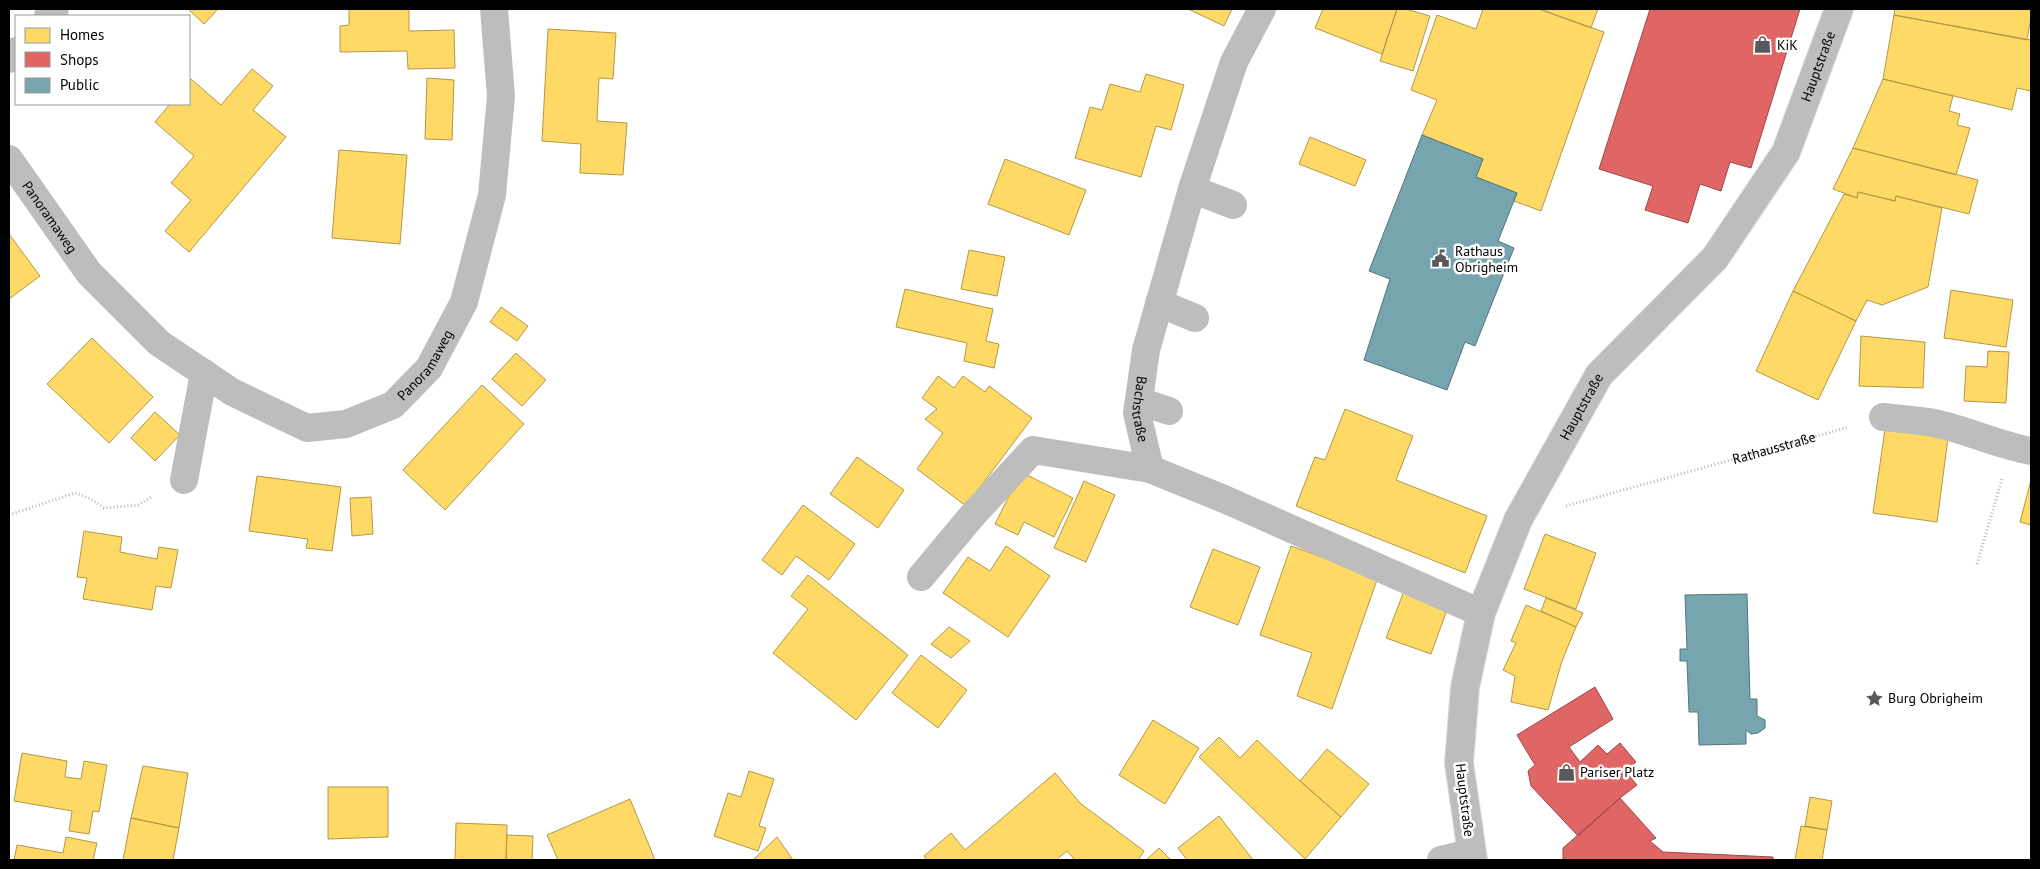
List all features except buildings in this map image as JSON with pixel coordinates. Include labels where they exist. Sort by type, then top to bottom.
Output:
[{"type":"street","name":"Panoramaweg","points":[[9,159],[89,273],[159,343],[232,392],[307,428],[346,424],[394,405],[429,368],[464,302],[492,196],[501,96],[494,9]]},
{"type":"street","name":"Bachstraße","points":[[1150,469],[1137,413],[1146,350],[1192,188],[1234,62],[1262,9]]},
{"type":"street","name":"Hauptstraße","points":[[1472,857],[1459,762],[1464,687],[1481,613],[1518,520],[1600,375],[1715,258],[1786,152],[1839,9]]},
{"type":"street","points":[[1192,188],[1233,205]]},
{"type":"street","points":[[1159,303],[1195,318]]},
{"type":"street","points":[[184,480],[204,373]]},
{"type":"street","points":[[1139,401],[1169,411]]},
{"type":"street","points":[[1883,417],[1933,423],[2022,449]]},
{"type":"street","points":[[921,577],[970,517],[1033,450],[1150,469],[1224,499],[1481,613]]},
{"type":"street","points":[[1441,860],[1472,857]]},
{"type":"path","name":"Rathausstraße","points":[[1518,520],[1883,417]]},
{"type":"path","points":[[1977,564],[2022,449]]},
{"type":"path","points":[[9,515],[75,493],[91,499],[104,508],[138,505],[184,480]]},
{"type":"place","name":"KiK","points":[[1763,45]]},
{"type":"place","name":"Rathaus Obrigheim","points":[[1441,259]]},
{"type":"place","name":"Burg Obrigheim","points":[[1874,698]]},
{"type":"place","name":"Pariser Platz","points":[[1566,772]]}]
